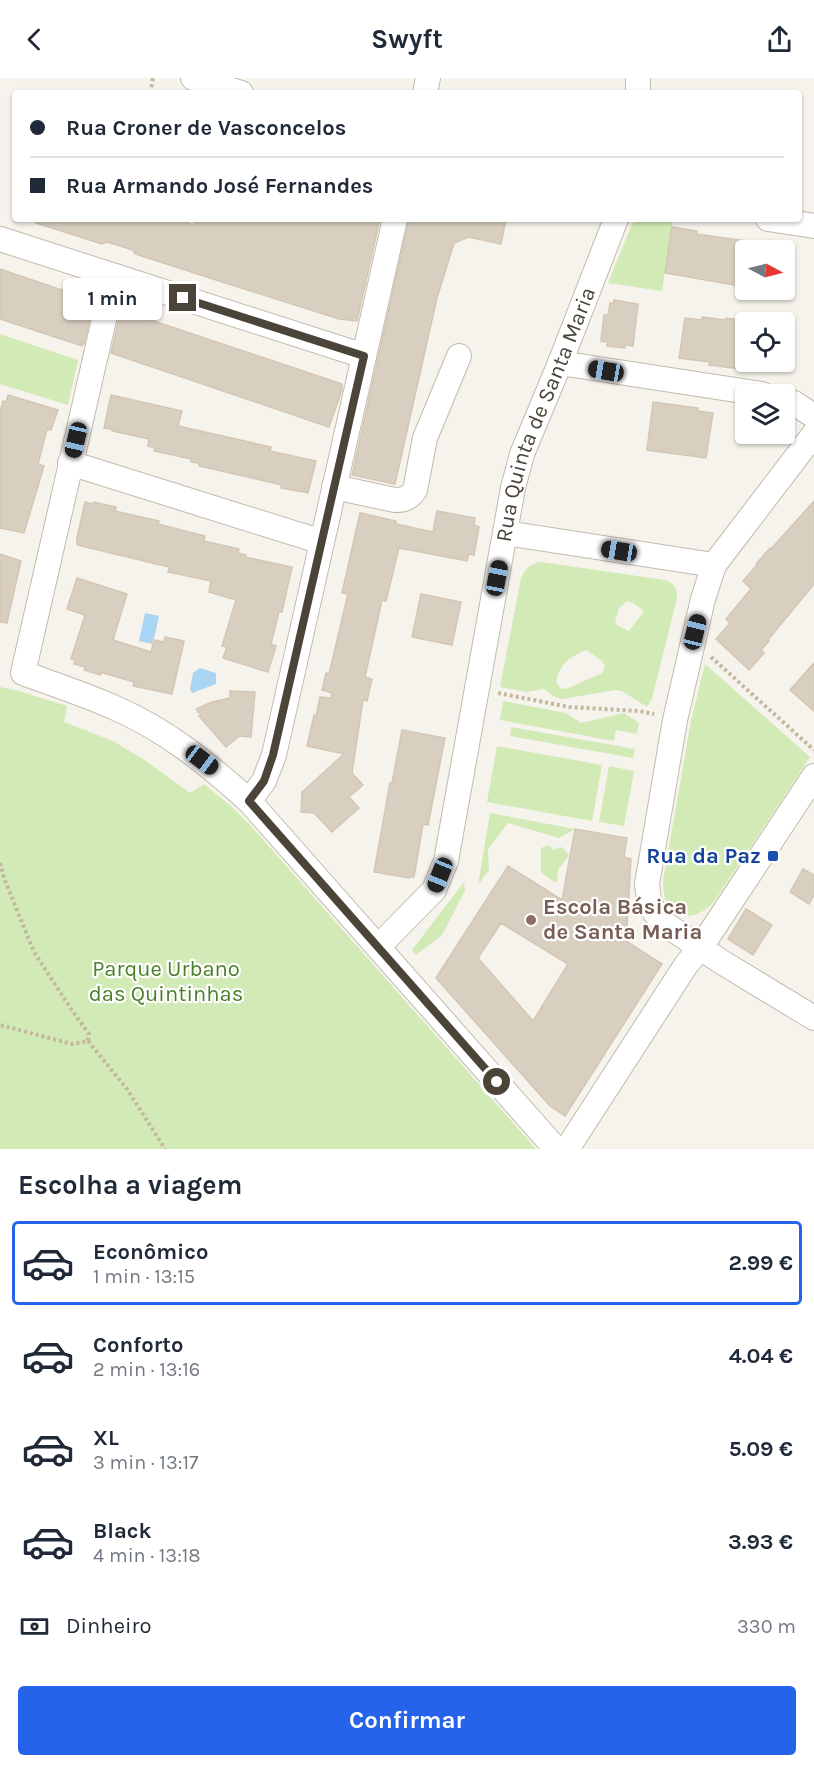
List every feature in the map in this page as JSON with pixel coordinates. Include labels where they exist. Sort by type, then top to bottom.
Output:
[{"type":"street","points":[[193,78],[231,90]]},
{"type":"street","points":[[249,801],[264,781],[273,755],[394,222]]},
{"type":"street","name":"Rua Quinta de Santa Maria","points":[[378,947],[434,890],[446,861],[505,533],[522,454],[615,222]]},
{"type":"street","points":[[788,222],[814,226]]},
{"type":"street","points":[[0,239],[364,356]]},
{"type":"street","points":[[114,276],[23,673],[115,707],[186,748],[218,773],[249,801],[556,1149]]},
{"type":"street","points":[[334,487],[395,500],[410,497],[415,490],[425,438],[459,356]]},
{"type":"street","points":[[560,363],[735,390]]},
{"type":"street","points":[[795,404],[814,416]]},
{"type":"street","points":[[814,434],[714,565],[691,649],[675,720],[647,884],[649,900],[655,913],[665,924],[720,961],[814,1018]]},
{"type":"street","points":[[70,463],[322,542]]},
{"type":"street","points":[[505,533],[714,565]]},
{"type":"street","points":[[567,1149],[686,965],[701,947],[814,776]]},
{"type":"path","points":[[691,649],[707,653],[814,750]]},
{"type":"path","points":[[503,694],[569,707],[639,711],[675,720]]},
{"type":"path","points":[[0,864],[34,952],[89,1034],[88,1041],[127,1089],[165,1149]]},
{"type":"path","points":[[0,1025],[72,1044],[88,1041]]},
{"type":"green space","points":[[634,222],[673,222],[662,291],[608,283]]},
{"type":"green space","points":[[0,334],[78,360],[68,405],[0,384]]},
{"type":"green space","points":[[541,562],[665,580],[674,586],[677,598],[652,699],[647,707],[622,691],[615,690],[562,699],[544,689],[526,692],[500,687],[521,578],[529,567]],"holes":[[[627,601],[644,611],[629,631],[615,622],[619,608]],[[586,650],[601,660],[605,666],[602,673],[566,689],[560,688],[556,682],[563,666],[570,658]]]},
{"type":"green space","points":[[705,664],[810,757],[713,903],[704,911],[686,916],[672,909],[667,902],[663,881],[691,721]]},
{"type":"green space","name":"Parque Urbano das Quintinhas","points":[[0,687],[67,706],[64,722],[113,741],[143,759],[190,793],[204,784],[232,807],[536,1149],[0,1149]]},
{"type":"green space","points":[[503,701],[566,713],[581,723],[624,713],[639,723],[637,734],[616,730],[614,741],[500,720]]},
{"type":"green space","points":[[511,727],[635,749],[633,758],[510,736]]},
{"type":"green space","points":[[497,746],[602,765],[592,821],[487,802]]},
{"type":"green space","points":[[609,766],[634,771],[624,826],[599,822]]},
{"type":"green space","points":[[490,813],[575,829],[559,838],[508,823],[488,849],[489,870],[478,885]]},
{"type":"green space","points":[[549,845],[553,850],[562,847],[569,855],[558,870],[557,882],[541,872],[541,848]]},
{"type":"green space","points":[[464,882],[465,891],[442,935],[416,955],[412,950]]},
{"type":"water","points":[[145,613],[159,616],[152,644],[139,641]]},
{"type":"water","points":[[200,668],[216,673],[216,684],[192,693],[190,689],[193,673]]},
{"type":"building","points":[[184,222],[194,225],[194,222],[379,222],[357,321],[339,319],[135,254],[133,250],[107,242],[102,244],[36,223]]},
{"type":"building","points":[[408,222],[505,222],[501,244],[469,237],[454,243],[437,298],[395,484],[352,475]]},
{"type":"building","points":[[672,227],[697,231],[696,234],[739,240],[735,240],[735,285],[665,273]]},
{"type":"building","points":[[0,269],[94,301],[84,344],[82,343],[82,346],[0,319]]},
{"type":"building","points":[[614,300],[638,304],[633,346],[625,345],[625,348],[607,346],[608,342],[601,341],[604,315],[608,315],[610,303],[613,304]]},
{"type":"building","points":[[121,310],[342,384],[329,427],[111,353]]},
{"type":"building","points":[[702,317],[735,319],[735,368],[679,358],[685,318],[702,320]]},
{"type":"building","points":[[8,395],[58,410],[51,430],[47,429],[38,464],[44,466],[24,533],[0,528],[0,412],[3,401],[6,402]]},
{"type":"building","points":[[111,395],[182,411],[178,426],[271,447],[270,451],[316,461],[308,493],[199,466],[199,463],[191,462],[191,459],[154,451],[155,448],[148,446],[149,439],[104,428]]},
{"type":"building","points":[[653,402],[698,408],[697,411],[713,413],[706,458],[647,450]]},
{"type":"building","points":[[814,501],[814,584],[768,640],[761,650],[764,653],[749,670],[716,639],[730,623],[726,619],[751,589],[743,581]]},
{"type":"building","points":[[85,502],[116,507],[115,511],[159,521],[158,524],[205,536],[204,541],[239,549],[238,553],[246,555],[245,557],[292,567],[282,612],[279,612],[271,644],[276,646],[268,672],[223,658],[227,647],[222,646],[236,600],[209,592],[211,581],[168,572],[169,567],[77,545]]},
{"type":"building","points":[[437,511],[475,518],[474,525],[479,527],[474,555],[469,554],[467,561],[399,548],[386,601],[382,600],[365,677],[372,679],[367,701],[363,700],[352,773],[363,785],[349,797],[359,808],[332,832],[314,813],[301,812],[302,792],[344,754],[307,746],[320,697],[331,698],[332,693],[322,690],[326,673],[329,674],[348,594],[342,593],[360,513],[433,532]]},
{"type":"building","points":[[0,554],[21,561],[7,623],[0,622]]},
{"type":"building","points":[[77,578],[127,594],[113,640],[151,652],[154,640],[164,642],[165,637],[184,641],[172,694],[133,686],[134,682],[100,672],[100,675],[74,664],[75,660],[71,659],[85,615],[67,609]]},
{"type":"building","points":[[421,594],[461,602],[452,645],[412,637]]},
{"type":"building","points":[[814,663],[814,711],[790,690]]},
{"type":"building","points":[[230,691],[255,692],[251,737],[239,736],[226,747],[199,716],[201,715],[196,709],[230,698]]},
{"type":"building","points":[[402,730],[445,738],[428,825],[423,824],[414,877],[409,878],[374,872]]},
{"type":"building","points":[[575,829],[627,838],[624,857],[631,859],[626,941],[662,964],[565,1116],[550,1106],[436,978],[508,866],[562,900]],"holes":[[[501,923],[568,964],[533,1021],[478,958]]]},
{"type":"building","points":[[803,869],[814,875],[814,895],[809,904],[790,892]]},
{"type":"building","points":[[746,909],[772,925],[753,955],[728,939]]},
{"type":"place","name":"Rua da Paz","points":[[773,856]]},
{"type":"place","name":"Escola Básica de Santa Maria","points":[[531,920]]},
{"type":"route","points":[[183,298],[364,356],[273,755],[264,781],[249,801],[497,1082]]}]
